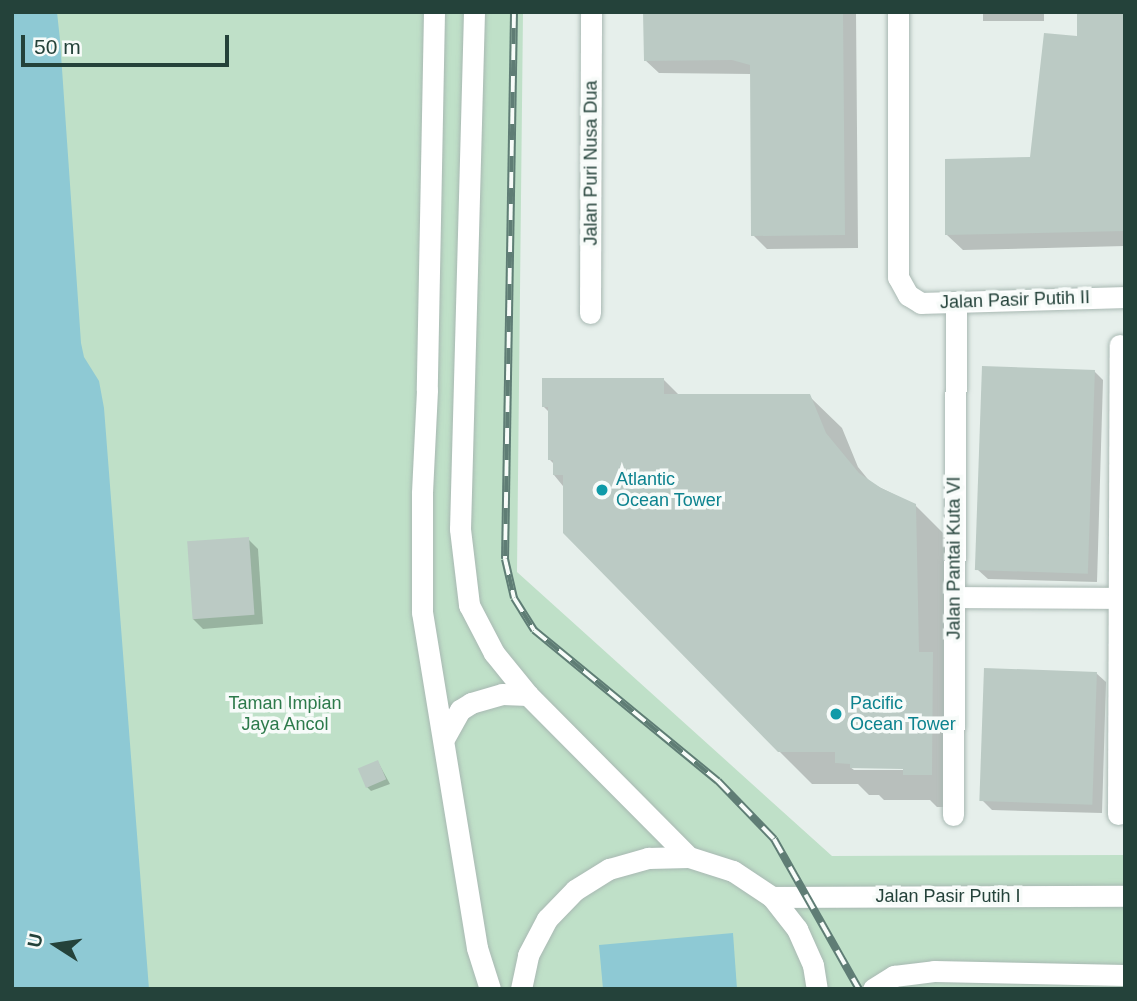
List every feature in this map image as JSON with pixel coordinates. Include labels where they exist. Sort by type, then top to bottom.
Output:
[{"type":"street","points":[[434,12],[422,612],[477,948],[490,989]]},
{"type":"street","points":[[474,12],[460,529],[469,605],[494,653],[528,695],[689,857]]},
{"type":"street","name":"Jalan Puri Nusa Dua","points":[[590,313],[591,12]]},
{"type":"street","name":"Jalan Pasir Putih II","points":[[898,12],[898,277],[908,295],[921,303],[1125,297]]},
{"type":"street","name":"Jalan Pantai Kuta VI","points":[[953,815],[956,302]]},
{"type":"street","points":[[1118,814],[1122,598],[1120,345]]},
{"type":"street","points":[[954,597],[1122,598]]},
{"type":"street","points":[[444,737],[460,710],[471,703],[502,694],[528,695]]},
{"type":"street","points":[[520,989],[528,956],[547,919],[575,890],[609,869],[648,858],[689,857],[733,871],[772,897],[797,929],[813,965],[817,989]]},
{"type":"street","name":"Jalan Pasir Putih I","points":[[772,897],[1125,896]]},
{"type":"street","points":[[873,989],[934,971],[1125,975]]},
{"type":"green space","name":"Taman Impian Jaya Ancol","points":[[12,12],[523,12],[517,572],[832,856],[1125,855],[1125,989],[12,989]]},
{"type":"water","points":[[12,12],[57,12],[81,343],[84,357],[99,381],[104,408],[149,989],[12,989]]},
{"type":"water","points":[[733,933],[737,989],[603,989],[599,945]]},
{"type":"building","points":[[643,12],[843,12],[845,235],[751,236],[750,65],[732,60],[644,61]]},
{"type":"building","points":[[1077,12],[1125,12],[1125,231],[945,235],[945,159],[1030,157],[1044,33],[1077,36]]},
{"type":"building","points":[[982,366],[1095,370],[1088,574],[975,570]]},
{"type":"building","points":[[542,378],[664,378],[664,394],[810,394],[826,433],[859,473],[881,488],[916,504],[919,652],[933,652],[932,775],[903,775],[903,769],[850,768],[850,764],[835,763],[835,752],[778,752],[563,533],[563,475],[553,475],[553,460],[548,460],[548,407],[542,407]]},
{"type":"building","points":[[249,537],[254,615],[193,619],[187,541]]},
{"type":"building","points":[[984,668],[1097,672],[1092,805],[979,801]]},
{"type":"building","points":[[378,760],[386,779],[366,788],[358,769]]},
{"type":"railway","points":[[514,12],[505,559],[514,598],[534,630],[718,781],[774,839],[859,989]]},
{"type":"place","name":"Atlantic Ocean Tower","points":[[602,490]]},
{"type":"place","name":"Pacific Ocean Tower","points":[[836,714]]}]
